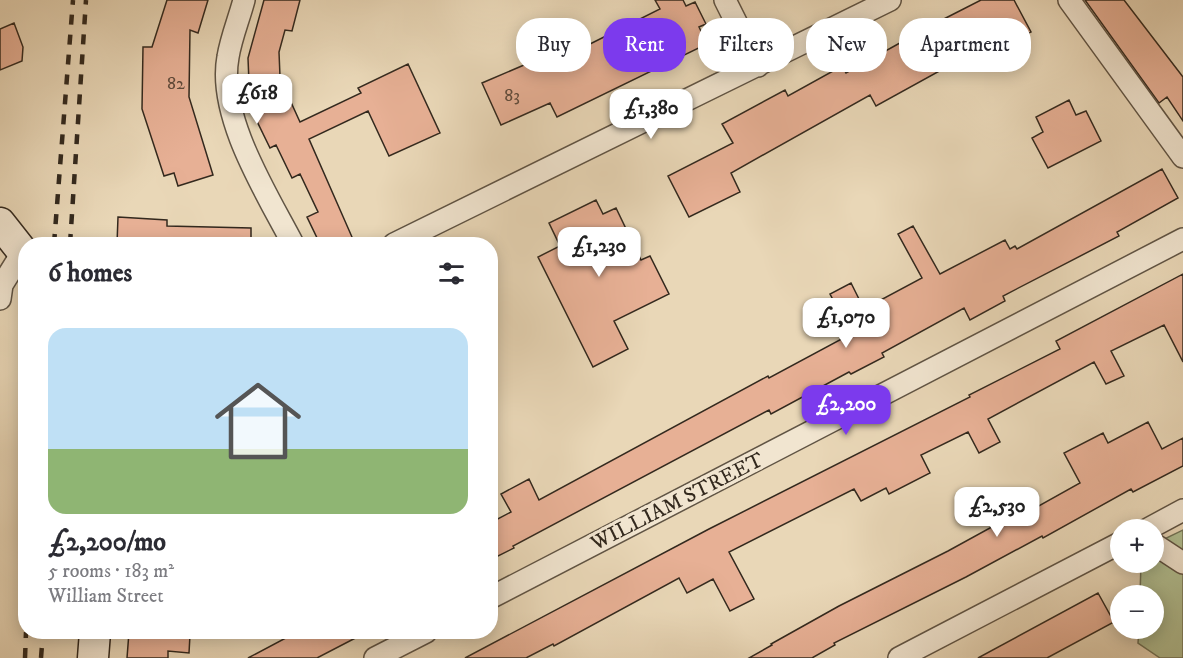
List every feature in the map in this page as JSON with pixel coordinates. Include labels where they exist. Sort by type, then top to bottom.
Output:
[{"type":"main road","points":[[0,223],[18,247]]},
{"type":"main road","points":[[93,658],[94,639]]},
{"type":"street","points":[[244,0],[227,58],[227,84],[231,109],[246,154],[289,237]]},
{"type":"street","points":[[725,0],[734,18]]},
{"type":"street","points":[[794,48],[890,0]]},
{"type":"street","points":[[1069,0],[1183,157]]},
{"type":"street","points":[[408,237],[746,72]]},
{"type":"street","name":"WILLIAM STREET","points":[[498,594],[1183,239]]},
{"type":"street","points":[[0,298],[2,285],[18,263]]},
{"type":"street","points":[[1164,520],[1183,510]]},
{"type":"street","points":[[899,658],[1110,548]]},
{"type":"street","points":[[1164,551],[1183,563]]},
{"type":"street","points":[[375,658],[412,639]]},
{"type":"green space","points":[[1183,530],[1183,658],[1160,658],[1138,643],[1138,639],[1164,639],[1164,585],[1140,585],[1141,573],[1164,573],[1164,539]]},
{"type":"building","points":[[167,0],[208,0],[198,33],[190,30],[189,97],[213,175],[178,186],[174,173],[164,176],[142,109],[143,47],[152,47]]},
{"type":"building","points":[[264,0],[300,0],[292,31],[285,30],[279,52],[281,101],[289,98],[300,122],[361,93],[358,88],[408,64],[440,133],[389,156],[368,111],[309,139],[352,237],[317,237],[307,217],[318,212],[300,174],[292,178],[276,145],[270,148],[250,107],[248,58]]},
{"type":"building","points":[[655,0],[683,0],[686,6],[695,2],[703,18],[698,18],[698,48],[686,54],[686,18],[642,18],[660,9]]},
{"type":"building","points":[[981,0],[1014,0],[1024,18],[946,18]]},
{"type":"building","points":[[1085,0],[1124,0],[1183,77],[1183,121],[1167,97],[1159,103]]},
{"type":"building","points":[[14,23],[23,47],[22,61],[0,70],[0,29]]},
{"type":"building","points":[[603,37],[603,72],[649,72],[557,117],[550,103],[501,125],[482,83],[516,68],[516,72],[591,72],[591,43]]},
{"type":"building","points":[[899,43],[899,72],[938,72],[876,106],[870,95],[731,173],[740,192],[689,217],[668,176],[733,143],[722,124],[785,90],[788,96],[831,72],[887,72],[887,50]]},
{"type":"building","points":[[1069,100],[1076,115],[1086,111],[1101,141],[1048,168],[1032,138],[1043,132],[1036,117]]},
{"type":"building","points":[[1162,169],[1178,198],[1117,232],[1119,236],[1003,296],[1005,301],[970,320],[964,308],[882,353],[884,357],[851,374],[849,372],[771,414],[769,410],[498,556],[498,519],[511,512],[501,494],[529,479],[539,500],[768,376],[769,378],[851,334],[830,294],[851,283],[864,309],[922,278],[898,234],[913,226],[940,274],[1005,240],[1010,249],[1015,246],[1017,249]]},
{"type":"building","points":[[596,200],[603,214],[616,208],[641,260],[650,256],[669,294],[614,321],[628,349],[593,367],[538,257],[560,246],[549,223]]},
{"type":"building","points":[[118,217],[167,220],[167,226],[251,228],[251,237],[117,237]]},
{"type":"building","points":[[1183,274],[1183,362],[1164,325],[1111,351],[1124,376],[1106,384],[1094,362],[988,419],[1000,442],[979,453],[968,432],[921,455],[930,473],[889,494],[886,488],[861,501],[854,489],[729,552],[754,599],[730,611],[713,579],[687,593],[679,578],[554,646],[553,644],[526,658],[465,658],[709,529],[1060,349],[1056,341]]},
{"type":"building","points":[[1148,422],[1162,449],[1183,438],[1183,466],[1133,492],[1131,489],[1043,538],[1042,536],[834,643],[835,645],[812,658],[749,658],[839,606],[1008,518],[1010,522],[1080,483],[1064,453],[1103,433],[1108,443]]},
{"type":"building","points":[[1098,593],[1110,615],[1110,624],[1047,658],[978,658]]},
{"type":"building","points":[[128,639],[190,639],[189,653],[168,651],[168,658],[127,658]]},
{"type":"building","points":[[284,639],[354,639],[317,658],[248,658]]},
{"type":"railway","points":[[55,237],[73,0]]},
{"type":"railway","points":[[70,237],[86,0]]},
{"type":"railway","points":[[25,658],[26,639]]},
{"type":"railway","points":[[41,658],[42,639]]}]
